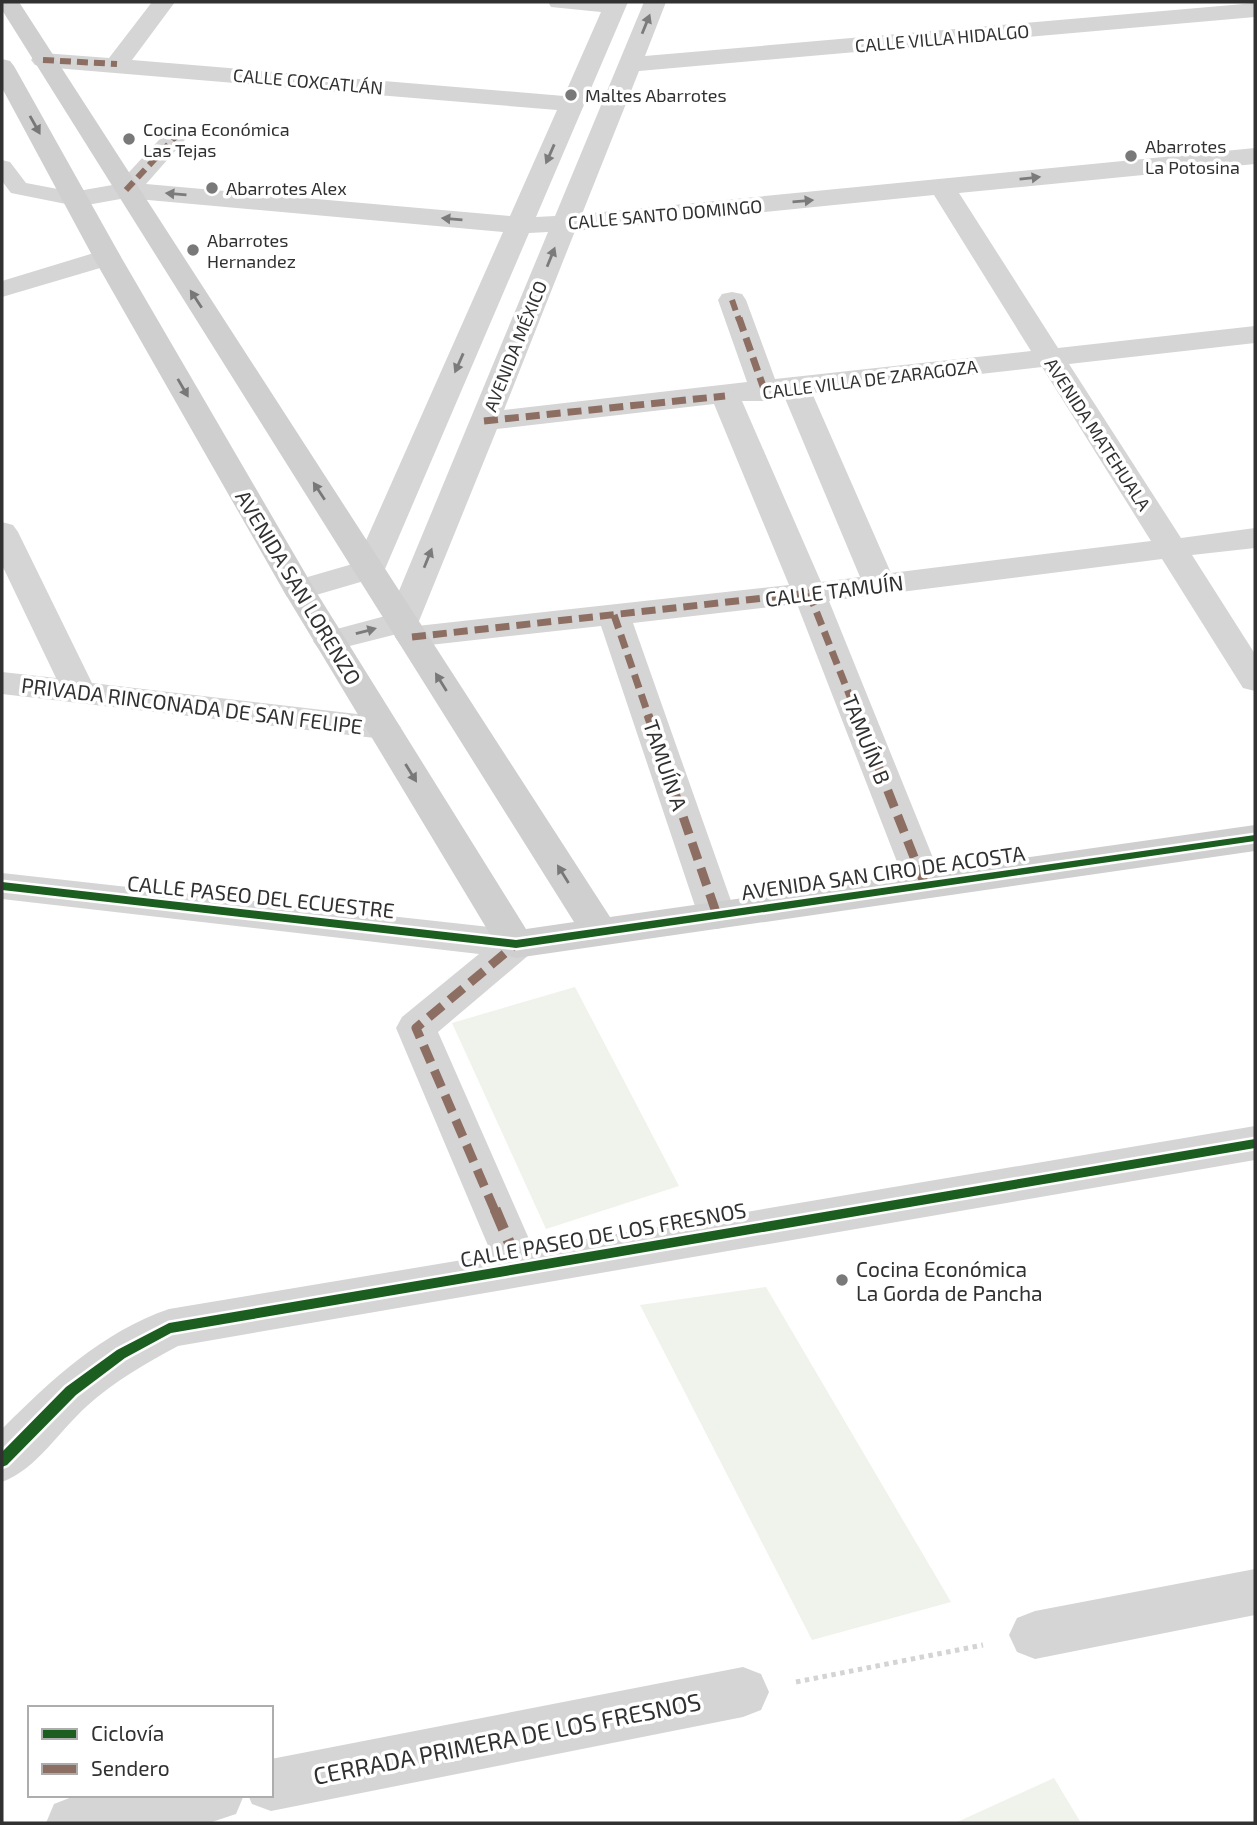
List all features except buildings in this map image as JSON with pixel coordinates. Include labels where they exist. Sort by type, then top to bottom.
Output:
[{"type":"street","points":[[8,2],[600,932]]},
{"type":"street","points":[[117,64],[164,2]]},
{"type":"street","points":[[299,590],[369,569],[616,4],[559,2]]},
{"type":"street","name":"AVENIDA MÉXICO","points":[[407,629],[484,421],[656,2]]},
{"type":"street","name":"CALLE VILLA HIDALGO","points":[[629,65],[1255,10]]},
{"type":"street","name":"CALLE COXCATLÁN","points":[[43,60],[117,64],[572,104]]},
{"type":"street","name":"AVENIDA SAN LORENZO","points":[[2,66],[107,257],[299,590],[516,944]]},
{"type":"street","points":[[126,190],[179,133]]},
{"type":"street","name":"CALLE SANTO DOMINGO","points":[[76,199],[126,190],[519,225],[565,224],[1255,156]]},
{"type":"street","name":"AVENIDA MATEHUALA","points":[[942,187],[1255,680]]},
{"type":"street","points":[[2,289],[39,280],[68,267],[107,257]]},
{"type":"street","points":[[2,268],[30,263],[68,267]]},
{"type":"street","points":[[732,300],[880,584]]},
{"type":"street","name":"CALLE VILLA DE ZARAGOZA","points":[[484,421],[780,390],[1255,334]]},
{"type":"street","name":"TAMUÍN B","points":[[725,396],[809,593],[925,886]]},
{"type":"street","points":[[2,532],[79,691]]},
{"type":"street","name":"CALLE TAMUÍN","points":[[407,629],[614,615],[1255,538]]},
{"type":"street","name":"TAMUÍN A","points":[[614,615],[717,915]]},
{"type":"street","points":[[330,641],[407,629]]},
{"type":"street","name":"PRIVADA RINCONADA DE SAN FELIPE","points":[[2,682],[383,728]]},
{"type":"street","name":"AVENIDA SAN CIRO DE ACOSTA","points":[[516,944],[1255,838]]},
{"type":"street","name":"CALLE PASEO DEL ECUESTRE","points":[[7,896],[516,944]]},
{"type":"street","points":[[516,944],[416,1028],[520,1268]]},
{"type":"street","name":"CALLE PASEO DE LOS FRESNOS","points":[[2,1461],[71,1391],[121,1354],[169,1328],[1255,1143]]},
{"type":"street","points":[[1035,1635],[1255,1592]]},
{"type":"street","name":"CERRADA PRIMERA DE LOS FRESNOS","points":[[273,1785],[743,1692]]},
{"type":"street","points":[[73,1823],[207,1797]]},
{"type":"lane","points":[[2,167],[19,188],[76,199]]},
{"type":"path","points":[[743,1692],[1035,1635]]},
{"type":"shaded area","points":[[575,987],[679,1186],[546,1229],[452,1023]]},
{"type":"shaded area","points":[[766,1287],[951,1602],[812,1640],[640,1305]]},
{"type":"shaded area","points":[[1054,1778],[1081,1823],[955,1823]]},
{"type":"marked path","points":[[43,60],[117,64]]},
{"type":"marked path","points":[[126,190],[179,133]]},
{"type":"marked path","points":[[732,300],[765,392]]},
{"type":"marked path","points":[[484,421],[725,396]]},
{"type":"marked path","points":[[412,637],[809,593],[925,885]]},
{"type":"marked path","points":[[614,615],[717,915]]},
{"type":"marked path","points":[[516,944],[416,1028],[520,1268]]},
{"type":"cycle path","points":[[2,886],[516,944],[1255,838]]},
{"type":"cycle path","points":[[2,1461],[71,1391],[121,1354],[169,1328],[1255,1143]]},
{"type":"place","name":"Maltes Abarrotes","points":[[571,95]]},
{"type":"place","name":"Cocina Económica Las Tejas","points":[[129,139]]},
{"type":"place","name":"Abarrotes La Potosina","points":[[1131,156]]},
{"type":"place","name":"Abarrotes Alex","points":[[212,188]]},
{"type":"place","name":"Abarrotes Hernandez","points":[[193,250]]},
{"type":"place","name":"Cocina Económica La Gorda de Pancha","points":[[842,1280]]}]
